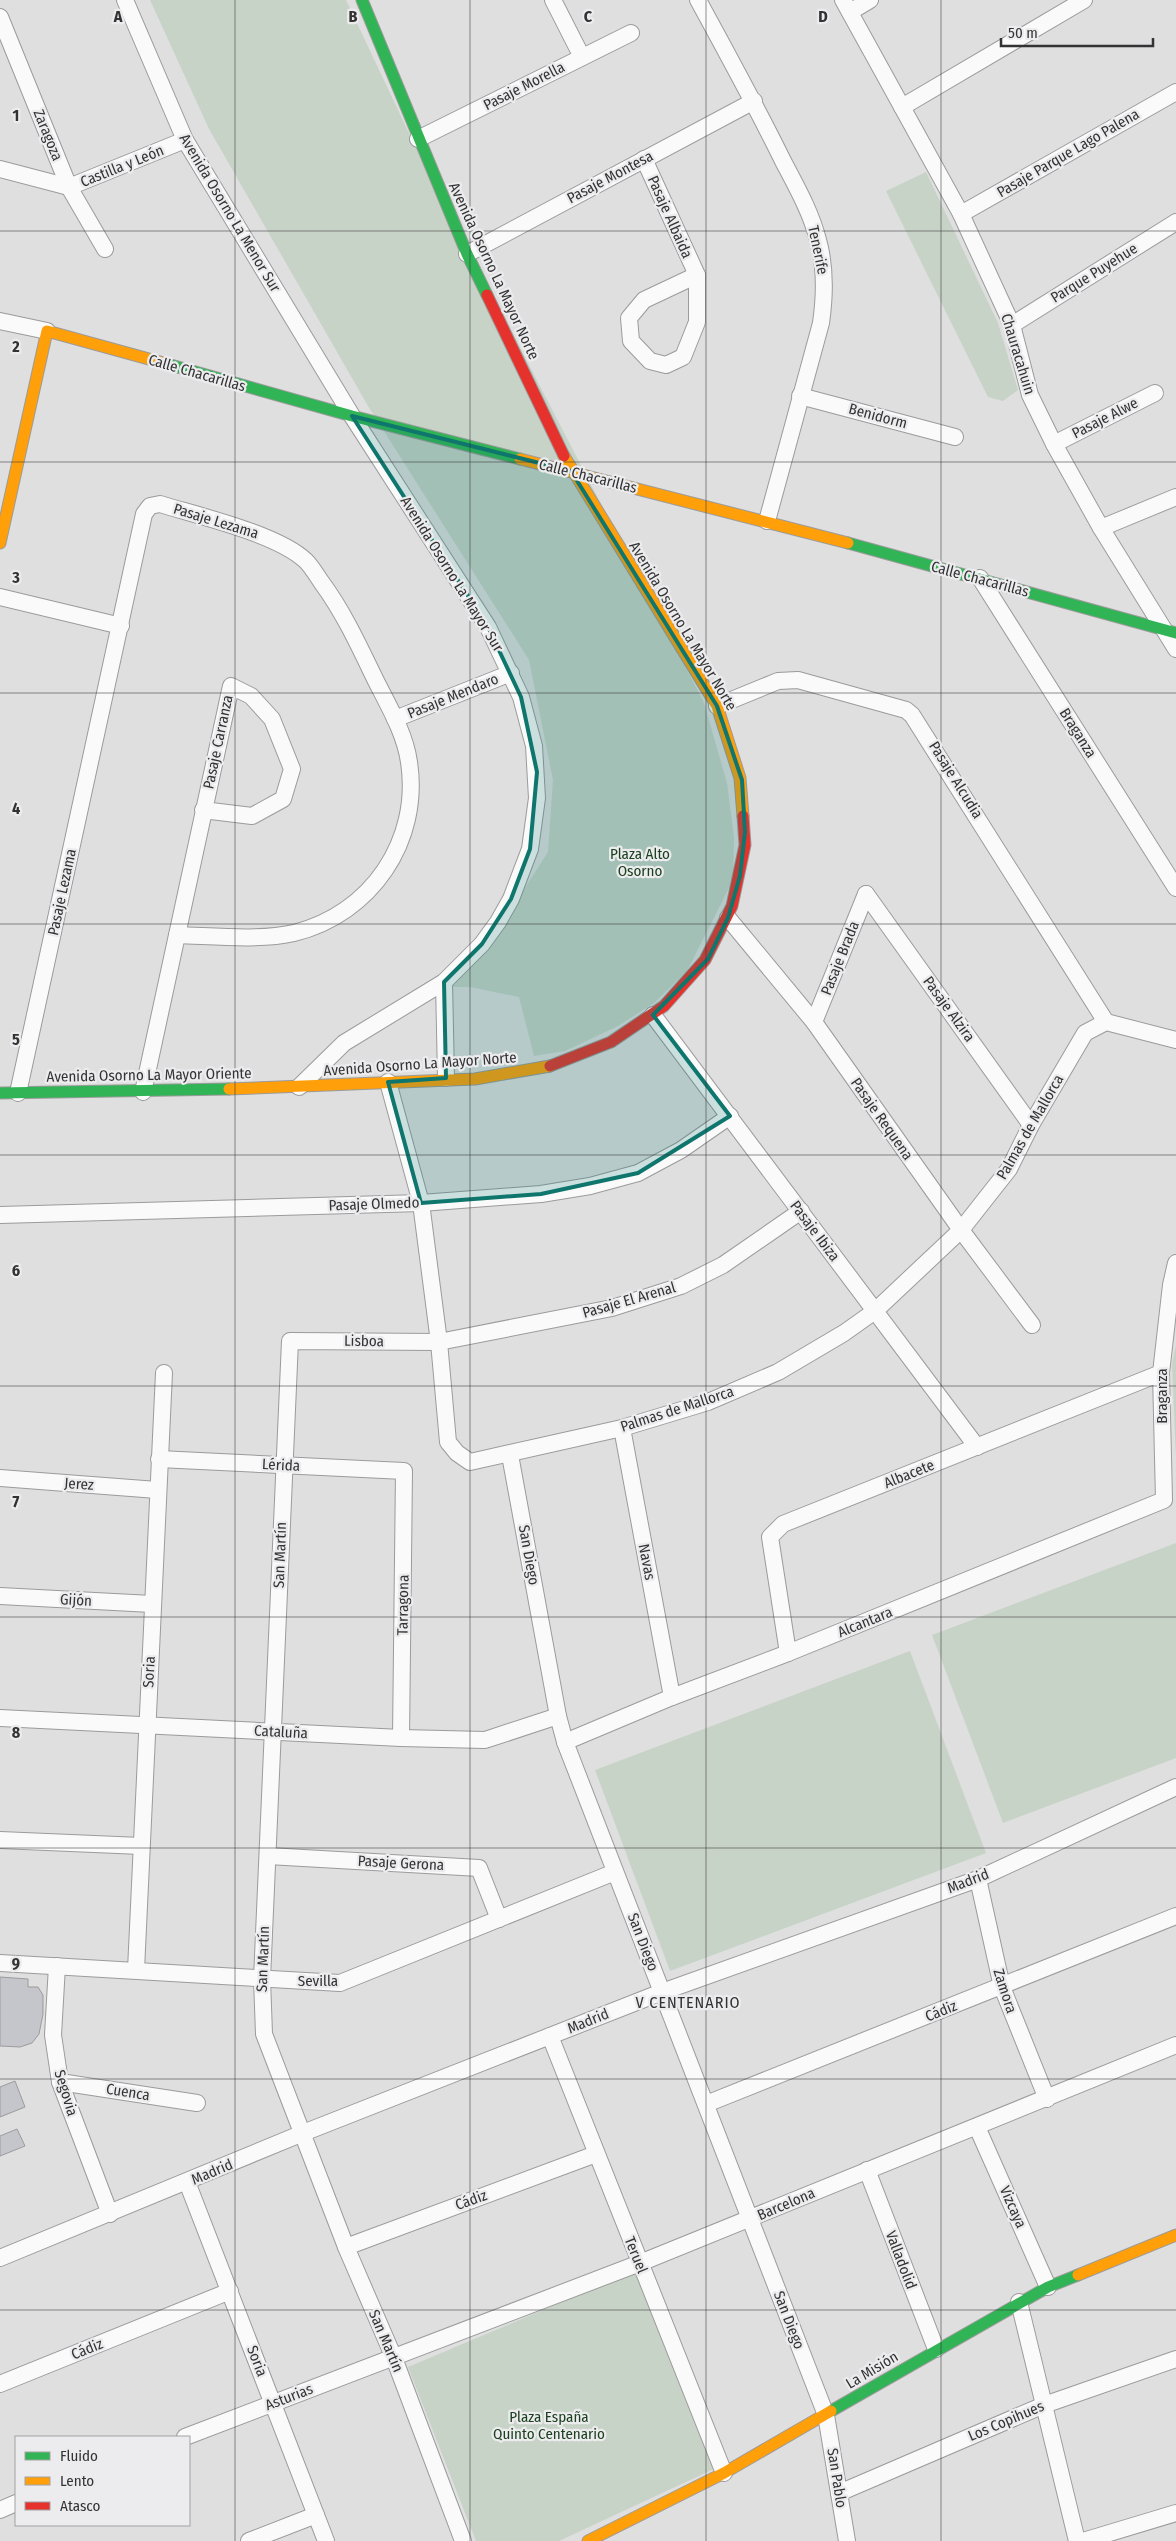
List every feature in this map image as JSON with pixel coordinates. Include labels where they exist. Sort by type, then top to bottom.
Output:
[{"type":"street","name":"Avenida Osorno La Menor Sur","points":[[125,0],[185,140],[352,416]]},
{"type":"street","name":"Avenida Osorno La Mayor Norte","points":[[299,1087],[503,1076],[558,1064],[608,1044],[653,1015],[682,991],[708,959],[728,918],[744,854],[745,806],[736,755],[717,706],[571,471],[468,254],[418,139],[362,0]]},
{"type":"street","points":[[553,0],[582,57]]},
{"type":"street","name":"Tenerife","points":[[698,0],[754,101],[812,221],[822,260],[824,302],[821,323],[768,521]]},
{"type":"street","points":[[847,6],[870,0]]},
{"type":"street","points":[[902,107],[1084,0]]},
{"type":"street","name":"Chauracahuin","points":[[847,6],[961,214],[1012,325],[1030,395],[1054,444],[1101,528],[1169,631],[1176,649]]},
{"type":"street","name":"Zaragoza","points":[[0,17],[69,187],[105,249]]},
{"type":"street","name":"Pasaje Morella","points":[[418,139],[631,33]]},
{"type":"street","name":"Pasaje Parque Lago Palena","points":[[961,214],[1176,92]]},
{"type":"street","name":"Pasaje Montesa","points":[[468,254],[754,101]]},
{"type":"street","name":"Castilla y León","points":[[0,170],[69,187],[185,140]]},
{"type":"street","name":"Pasaje Albaida","points":[[644,159],[697,275],[696,322],[683,357],[666,365],[650,361],[631,341],[629,318],[644,300],[697,275]]},
{"type":"street","name":"Parque Puyehue","points":[[1012,325],[1176,222]]},
{"type":"street","name":"Calle Chacarillas","points":[[0,321],[47,331],[352,416],[768,521],[1169,631]]},
{"type":"street","points":[[0,543],[6,487],[47,331]]},
{"type":"street","name":"Pasaje Alwe","points":[[1054,444],[1155,393]]},
{"type":"street","name":"Benidorm","points":[[800,396],[955,437]]},
{"type":"street","name":"Avenida Osorno La Mayor Sur","points":[[299,1087],[344,1043],[444,982],[482,944],[498,922],[511,899],[530,848],[535,824],[537,772],[529,721],[511,673],[488,627],[352,416]]},
{"type":"street","points":[[1101,528],[1176,497]]},
{"type":"street","name":"Pasaje Lezama","points":[[18,1093],[144,514],[150,506],[160,504],[267,537],[306,561],[340,608],[395,720],[409,761],[410,806],[398,848],[388,868],[362,898],[330,920],[292,933],[272,936],[177,936]]},
{"type":"street","name":"Braganza","points":[[980,578],[1176,888]]},
{"type":"street","points":[[0,597],[121,626]]},
{"type":"street","name":"Pasaje Mendaro","points":[[395,720],[511,673]]},
{"type":"street","name":"Pasaje Alcudia","points":[[717,706],[778,681],[798,680],[906,710],[919,722],[1106,1022]]},
{"type":"street","name":"Pasaje Carranza","points":[[143,1092],[203,810],[231,686],[251,696],[272,719],[292,769],[283,800],[252,816],[203,810]]},
{"type":"street","name":"Pasaje Brada","points":[[814,1022],[866,894]]},
{"type":"street","name":"Pasaje Alzira","points":[[866,894],[1031,1125]]},
{"type":"street","name":"Pasaje Requena","points":[[728,918],[814,1022],[961,1230],[1032,1325]]},
{"type":"street","points":[[444,982],[446,1078]]},
{"type":"street","name":"Pasaje Ibiza","points":[[653,1015],[977,1446]]},
{"type":"street","points":[[1106,1022],[1176,1040]]},
{"type":"street","name":"Palmas de Mallorca","points":[[388,1082],[421,1203],[439,1342],[448,1442],[457,1453],[470,1462],[622,1428],[700,1405],[752,1384],[812,1353],[875,1311],[961,1230],[1009,1169],[1031,1125],[1085,1033],[1106,1022]]},
{"type":"street","name":"Avenida Osorno La Mayor Oriente","points":[[0,1093],[143,1092],[299,1087]]},
{"type":"street","name":"Pasaje Olmedo","points":[[0,1215],[421,1203],[541,1194],[590,1186],[638,1173],[681,1150],[730,1116]]},
{"type":"street","name":"Pasaje El Arenal","points":[[439,1342],[612,1308],[681,1286],[723,1265],[801,1212]]},
{"type":"street","name":"Braganza","points":[[1164,1500],[1161,1373],[1171,1286],[1176,1264]]},
{"type":"street","name":"Lisboa","points":[[290,1341],[439,1342]]},
{"type":"street","name":"San Martín","points":[[290,1341],[262,1979],[264,2034],[346,2247],[394,2358],[463,2541]]},
{"type":"street","name":"Soria","points":[[136,1970],[158,1460],[164,1373]]},
{"type":"street","name":"Albacete","points":[[788,1653],[770,1537],[784,1524],[1161,1373]]},
{"type":"street","name":"Navas","points":[[622,1428],[672,1697]]},
{"type":"street","name":"San Diego","points":[[510,1454],[558,1716],[565,1742],[826,2415]]},
{"type":"street","name":"Lérida","points":[[158,1460],[404,1471]]},
{"type":"street","name":"Tarragona","points":[[401,1738],[404,1471]]},
{"type":"street","name":"Jerez","points":[[0,1478],[157,1490]]},
{"type":"street","name":"Alcantara","points":[[565,1742],[672,1697],[788,1653],[1164,1500]]},
{"type":"street","name":"Gijón","points":[[0,1596],[152,1604]]},
{"type":"street","name":"Cataluña","points":[[0,1718],[401,1738],[485,1740],[558,1716]]},
{"type":"street","name":"Madrid","points":[[0,2258],[303,2133],[662,1992],[978,1878],[1176,1787]]},
{"type":"street","points":[[0,1840],[141,1846]]},
{"type":"street","name":"Pasaje Gerona","points":[[268,1856],[479,1868],[499,1919]]},
{"type":"street","name":"Sevilla","points":[[0,1962],[340,1983],[616,1872]]},
{"type":"street","name":"Zamora","points":[[978,1878],[1002,1987],[1047,2098]]},
{"type":"street","name":"Cádiz","points":[[706,2104],[1176,1916]]},
{"type":"street","name":"Segovia","points":[[57,1966],[53,2035],[60,2082],[110,2214]]},
{"type":"street","name":"Teruel","points":[[550,2036],[724,2473]]},
{"type":"street","name":"Barcelona","points":[[394,2358],[750,2219],[1176,2045]]},
{"type":"street","name":"Cuenca","points":[[60,2082],[197,2103]]},
{"type":"street","name":"Vizcaya","points":[[977,2127],[1048,2287]]},
{"type":"street","name":"Cádiz","points":[[346,2247],[596,2154]]},
{"type":"street","name":"Valladolid","points":[[867,2170],[936,2350]]},
{"type":"street","name":"Soria","points":[[187,2182],[326,2541]]},
{"type":"street","name":"La Misión","points":[[588,2541],[724,2473],[1019,2302],[1048,2287],[1176,2235]]},
{"type":"street","name":"Cádiz","points":[[0,2384],[230,2291]]},
{"type":"street","points":[[1019,2302],[1077,2541]]},
{"type":"street","name":"Asturias","points":[[188,2436],[394,2358]]},
{"type":"street","name":"Los Copihues","points":[[839,2493],[1044,2405],[1176,2359]]},
{"type":"street","name":"San Pablo","points":[[826,2415],[847,2541]]},
{"type":"street","points":[[0,2510],[15,2503]]},
{"type":"street","points":[[1084,2541],[1176,2513]]},
{"type":"street","points":[[249,2541],[316,2515]]},
{"type":"highlighted area","points":[[352,416],[571,471],[717,706],[742,780],[745,832],[740,876],[728,918],[708,959],[653,1015],[730,1116],[638,1173],[541,1194],[421,1203],[388,1082],[446,1078],[444,982],[482,944],[511,899],[530,849],[537,772],[521,697],[488,627]]},
{"type":"green space","name":"Plaza Alto Osorno","points":[[150,0],[346,0],[409,133],[704,703],[727,783],[734,837],[733,880],[687,971],[654,1003],[618,1026],[565,1051],[534,1056],[519,997],[470,987],[449,987],[519,897],[548,852],[553,780],[529,660],[368,406],[209,129]]},
{"type":"green space","points":[[926,172],[998,323],[1018,390],[1003,401],[988,397],[886,191]]},
{"type":"green space","points":[[1176,1345],[1176,1459],[1172,1364]]},
{"type":"green space","points":[[1176,1543],[1176,1758],[1003,1823],[932,1635]]},
{"type":"green space","points":[[910,1651],[986,1853],[670,1971],[595,1770]]},
{"type":"green space","name":"Plaza España Quinto Centenario","points":[[638,2270],[716,2468],[559,2541],[476,2541],[408,2367]]},
{"type":"building","points":[[0,1977],[28,1979],[28,1987],[38,1987],[43,1995],[43,2014],[39,2034],[32,2043],[20,2047],[0,2046]]},
{"type":"building","points":[[15,2081],[25,2107],[0,2117],[0,2087]]},
{"type":"building","points":[[17,2129],[25,2146],[0,2156],[0,2136]]},
{"type":"traffic: fast","points":[[362,0],[467,254],[487,295]]},
{"type":"traffic: fast","points":[[167,364],[352,416],[520,459]]},
{"type":"traffic: fast","points":[[848,543],[1176,633]]},
{"type":"traffic: fast","points":[[0,1093],[229,1089]]},
{"type":"traffic: fast","points":[[831,2411],[1048,2287],[1078,2275]]},
{"type":"traffic: slow","points":[[0,543],[47,331],[167,364]]},
{"type":"traffic: slow","points":[[564,456],[717,706],[740,778],[743,816]]},
{"type":"traffic: slow","points":[[520,459],[848,543]]},
{"type":"traffic: slow","points":[[229,1089],[475,1079],[550,1066]]},
{"type":"traffic: slow","points":[[1078,2275],[1176,2235]]},
{"type":"traffic: slow","points":[[588,2541],[724,2473],[831,2411]]},
{"type":"traffic: jam","points":[[487,295],[564,456]]},
{"type":"traffic: jam","points":[[550,1066],[611,1042],[664,1006],[705,960],[732,906],[745,845],[743,816]]},
{"type":"district","name":"V CENTENARIO","points":[[688,2002]]}]
